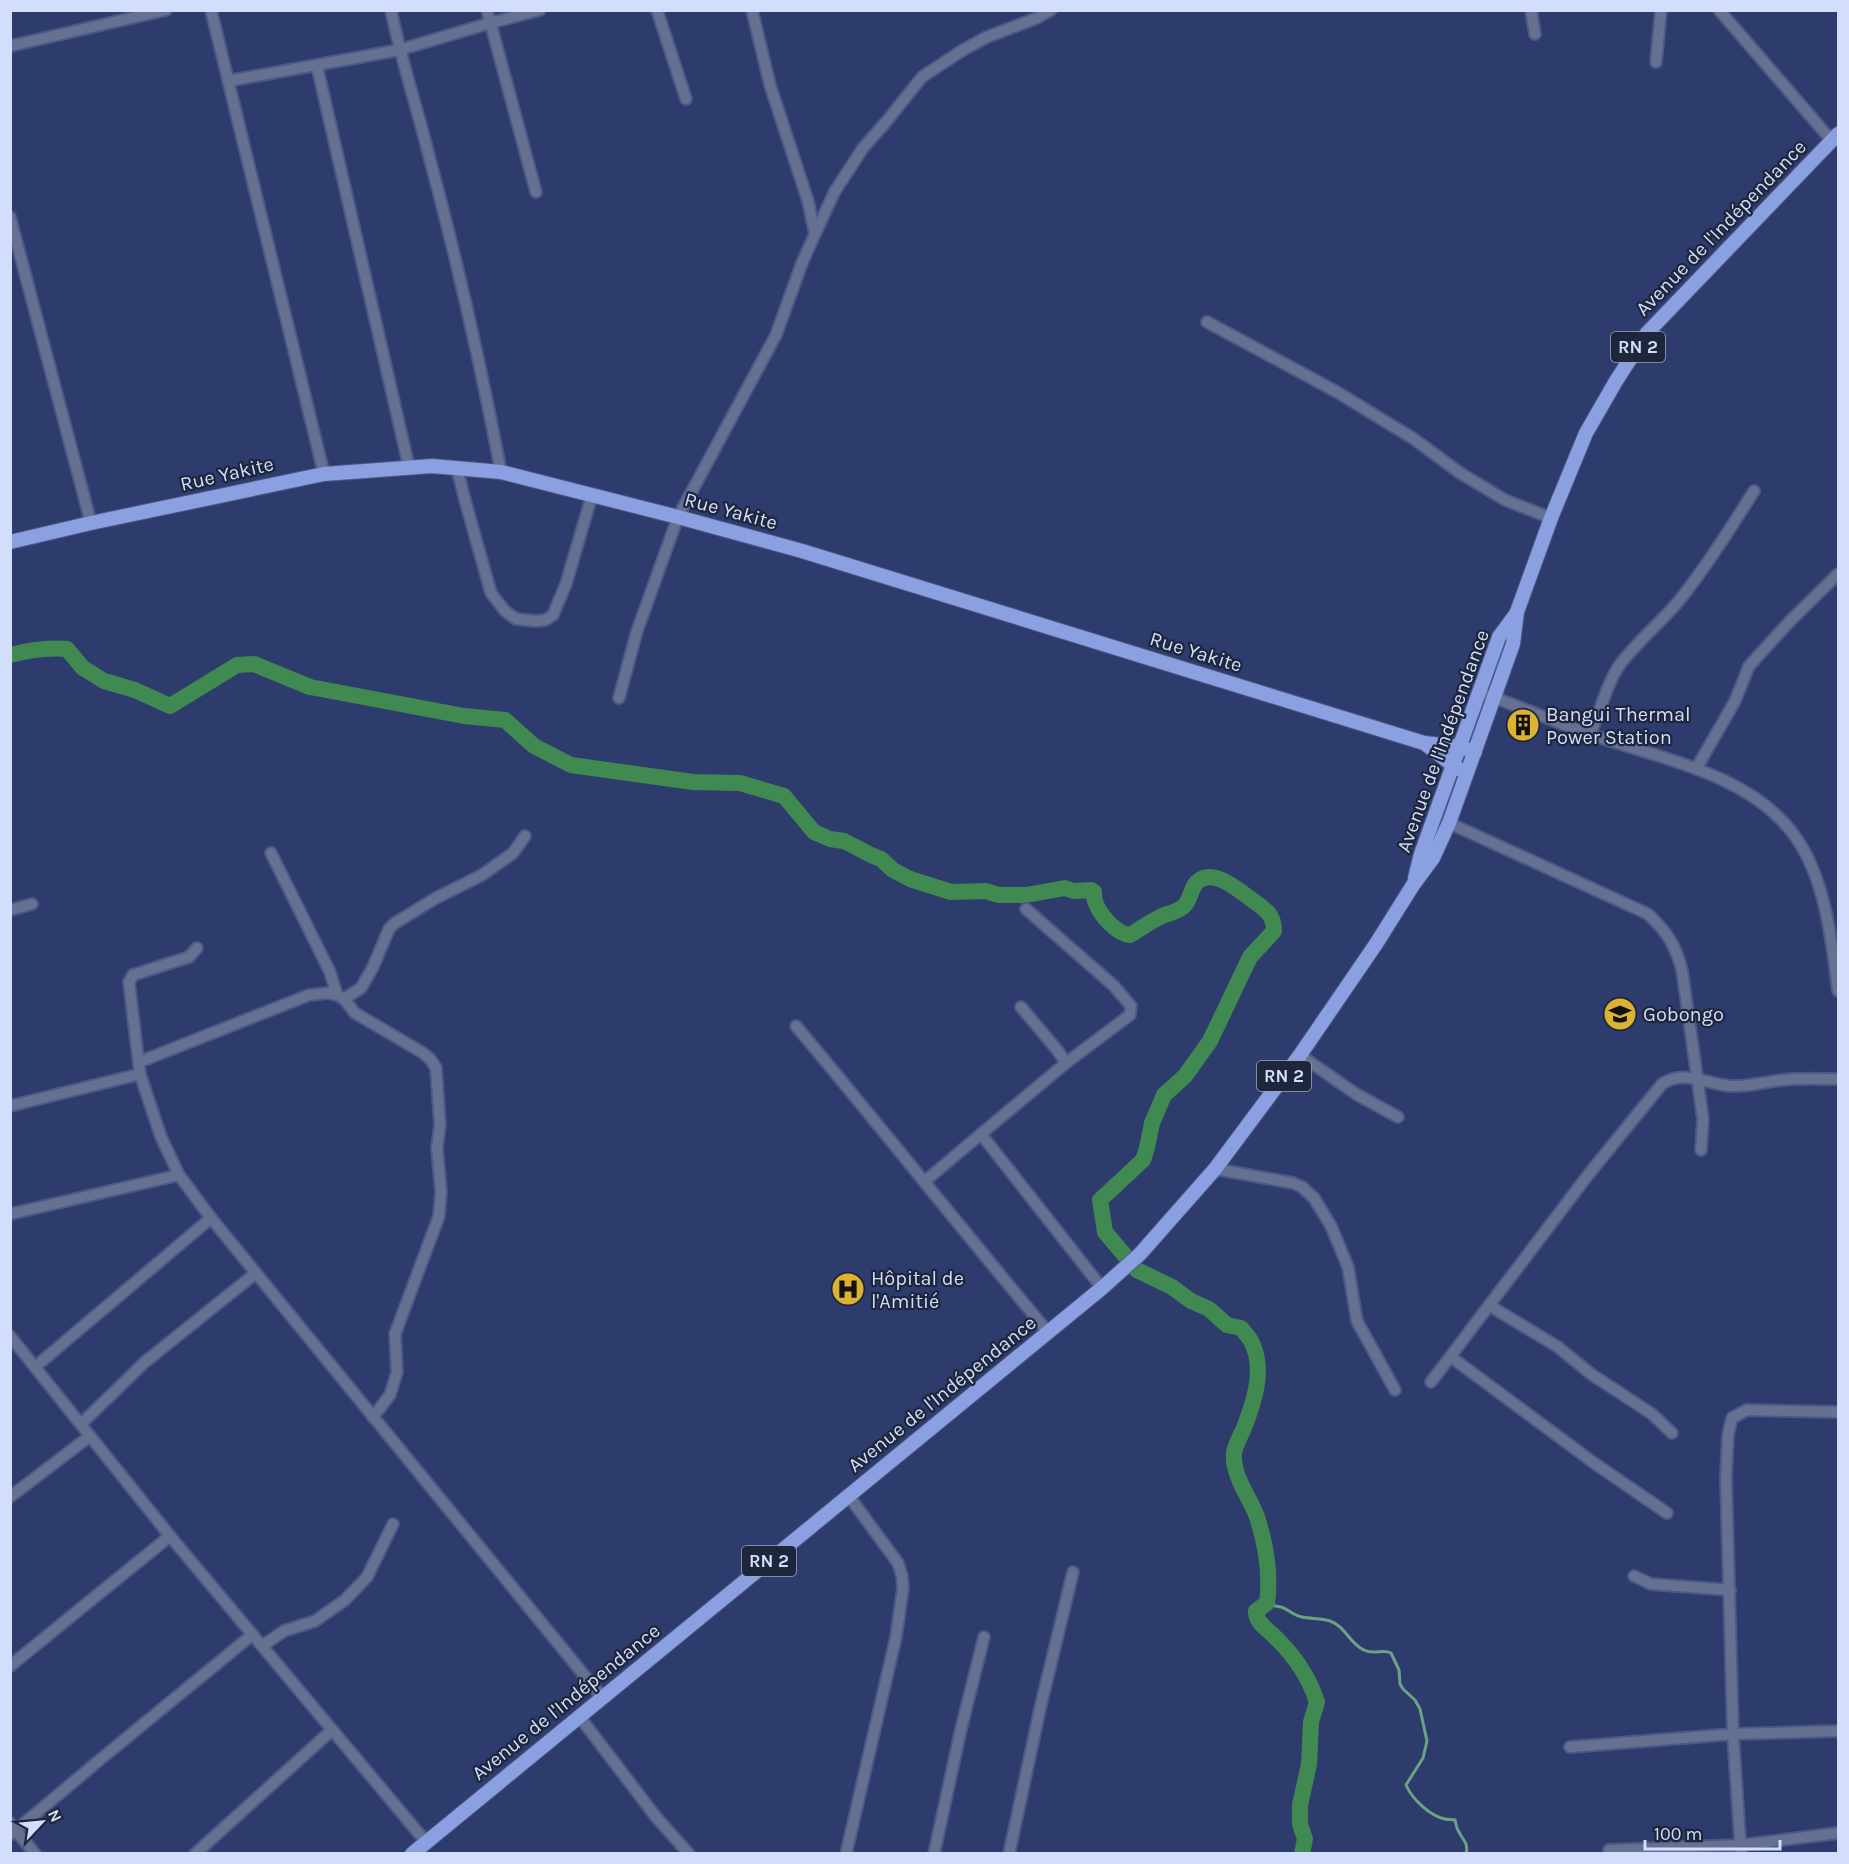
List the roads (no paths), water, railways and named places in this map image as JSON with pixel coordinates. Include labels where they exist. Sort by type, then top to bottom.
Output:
[{"type":"main road","name":"Avenue de l'Indépendance","points":[[412,1854],[1102,1288],[1140,1254],[1215,1169],[1300,1055],[1433,858],[1449,823],[1513,644],[1517,612],[1551,518],[1586,433],[1616,381],[1647,333],[1835,138]]},
{"type":"main road","name":"Rue Yakite","points":[[10,542],[324,474],[432,466],[501,472],[802,551],[1424,743],[1461,747],[1475,752]]},
{"type":"main road","name":"Avenue de l'Indépendance","points":[[1413,885],[1421,854],[1499,637],[1517,612]]},
{"type":"main road","name":"Rue Yakite","points":[[1424,743],[1467,773]]},
{"type":"street","points":[[10,46],[166,10]]},
{"type":"street","points":[[211,10],[324,474]]},
{"type":"street","points":[[391,10],[399,50],[432,167],[483,381],[501,472]]},
{"type":"street","points":[[487,10],[536,192]]},
{"type":"street","points":[[228,81],[399,50],[540,10]]},
{"type":"street","points":[[657,10],[686,99]]},
{"type":"street","points":[[752,10],[770,85],[805,190],[815,234]]},
{"type":"street","points":[[619,698],[638,631],[678,517],[777,335],[802,263],[815,234],[836,191],[863,148],[922,77],[987,37],[1037,18],[1051,10]]},
{"type":"street","points":[[1531,10],[1535,34]]},
{"type":"street","points":[[1656,62],[1661,10]]},
{"type":"street","points":[[1719,10],[1835,138]]},
{"type":"street","points":[[317,66],[409,467]]},
{"type":"street","points":[[10,217],[91,523]]},
{"type":"street","points":[[1207,322],[1346,398],[1414,439],[1505,500],[1551,518]]},
{"type":"street","points":[[457,468],[491,593],[500,605],[516,619],[545,620],[553,615],[566,584],[592,495]]},
{"type":"street","points":[[1590,734],[1607,689],[1621,663],[1678,602],[1718,548],[1754,491]]},
{"type":"street","points":[[1696,769],[1735,701],[1749,666],[1790,621],[1839,574]]},
{"type":"street","points":[[1480,692],[1590,734],[1696,769],[1751,794],[1778,814],[1796,837],[1819,889],[1837,964],[1839,991]]},
{"type":"street","points":[[1449,823],[1648,914],[1663,928],[1675,947],[1682,970],[1703,1119],[1701,1150]]},
{"type":"street","points":[[139,1062],[309,995],[328,993],[341,997],[362,988],[389,929],[395,923],[436,898],[482,876],[513,853],[525,836]]},
{"type":"street","points":[[271,853],[341,997],[355,1013],[423,1053],[436,1068],[440,1125],[437,1148],[441,1192],[439,1216],[395,1334],[397,1372],[390,1395],[374,1417]]},
{"type":"street","points":[[10,910],[32,904]]},
{"type":"street","points":[[925,1181],[1066,1063],[1130,1015],[1131,1006],[1114,986],[1026,909]]},
{"type":"street","points":[[197,948],[189,957],[134,975],[129,982],[140,1074],[161,1137],[179,1175],[211,1218],[602,1697]]},
{"type":"street","points":[[1021,1007],[1066,1063]]},
{"type":"street","points":[[796,1026],[1048,1332]]},
{"type":"street","points":[[1300,1055],[1356,1094],[1398,1117]]},
{"type":"street","points":[[10,1106],[140,1074]]},
{"type":"street","points":[[1431,1382],[1588,1175],[1662,1084],[1672,1078],[1696,1078],[1727,1086],[1752,1086],[1782,1080],[1839,1079]]},
{"type":"street","points":[[981,1134],[1102,1288]]},
{"type":"street","points":[[1215,1169],[1293,1183],[1302,1186],[1314,1198],[1331,1226],[1348,1267],[1357,1321],[1395,1390]]},
{"type":"street","points":[[10,1214],[179,1175]]},
{"type":"street","points":[[35,1367],[211,1218]]},
{"type":"street","points":[[81,1424],[145,1362],[256,1273]]},
{"type":"street","points":[[1490,1306],[1558,1347],[1591,1374],[1652,1414],[1672,1433]]},
{"type":"street","points":[[10,1336],[170,1536],[426,1842]]},
{"type":"street","points":[[1450,1357],[1594,1463],[1667,1513]]},
{"type":"street","points":[[1742,1849],[1733,1734],[1726,1477],[1728,1435],[1732,1418],[1747,1410],[1839,1412]]},
{"type":"street","points":[[10,1497],[90,1436]]},
{"type":"street","points":[[846,1854],[896,1637],[903,1588],[898,1563],[848,1495]]},
{"type":"street","points":[[262,1646],[284,1631],[315,1621],[345,1600],[367,1577],[393,1524]]},
{"type":"street","points":[[10,1666],[170,1536]]},
{"type":"street","points":[[1009,1854],[1040,1709],[1073,1572]]},
{"type":"street","points":[[1634,1576],[1651,1584],[1730,1590]]},
{"type":"street","points":[[35,1854],[12,1830],[252,1635]]},
{"type":"street","points":[[934,1854],[984,1637]]},
{"type":"street","points":[[579,1716],[656,1817],[688,1854]]},
{"type":"street","points":[[195,1854],[332,1730]]},
{"type":"street","points":[[1570,1747],[1733,1734],[1839,1731]]},
{"type":"street","points":[[1609,1850],[1742,1849],[1839,1833]]},
{"type":"waterway","points":[[10,655],[38,649],[67,649],[83,668],[104,681],[135,690],[170,706],[237,665],[254,664],[310,687],[464,716],[505,720],[534,746],[571,765],[693,782],[740,783],[784,796],[814,832],[830,839],[844,841],[881,859],[893,870],[910,879],[951,892],[985,891],[999,895],[1026,895],[1065,888],[1074,891],[1091,890],[1094,892],[1095,901],[1104,917],[1125,934],[1130,935],[1158,918],[1183,907],[1188,902],[1197,882],[1203,878],[1218,878],[1264,909],[1272,920],[1274,931],[1250,957],[1210,1041],[1185,1076],[1164,1095],[1152,1123],[1143,1160],[1100,1200],[1105,1232],[1137,1270],[1209,1309],[1227,1325],[1241,1328],[1251,1341],[1256,1353],[1257,1386],[1248,1418],[1234,1453],[1234,1462],[1257,1517],[1267,1560],[1267,1603],[1256,1611],[1257,1619],[1294,1658],[1310,1684],[1317,1702],[1311,1722],[1309,1764],[1300,1805],[1300,1824],[1305,1839],[1302,1854]]},
{"type":"waterway","points":[[1267,1603],[1299,1616],[1335,1623],[1364,1650],[1391,1653],[1399,1670],[1400,1684],[1420,1709],[1427,1741],[1423,1758],[1406,1785],[1428,1811],[1439,1817],[1455,1820],[1457,1829],[1466,1844],[1466,1854]]},
{"type":"place","name":"Bangui Thermal Power Station","points":[[1523,725]]},
{"type":"place","name":"Gobongo","points":[[1620,1014]]},
{"type":"place","name":"Hôpital de l'Amitié","points":[[848,1289]]}]
